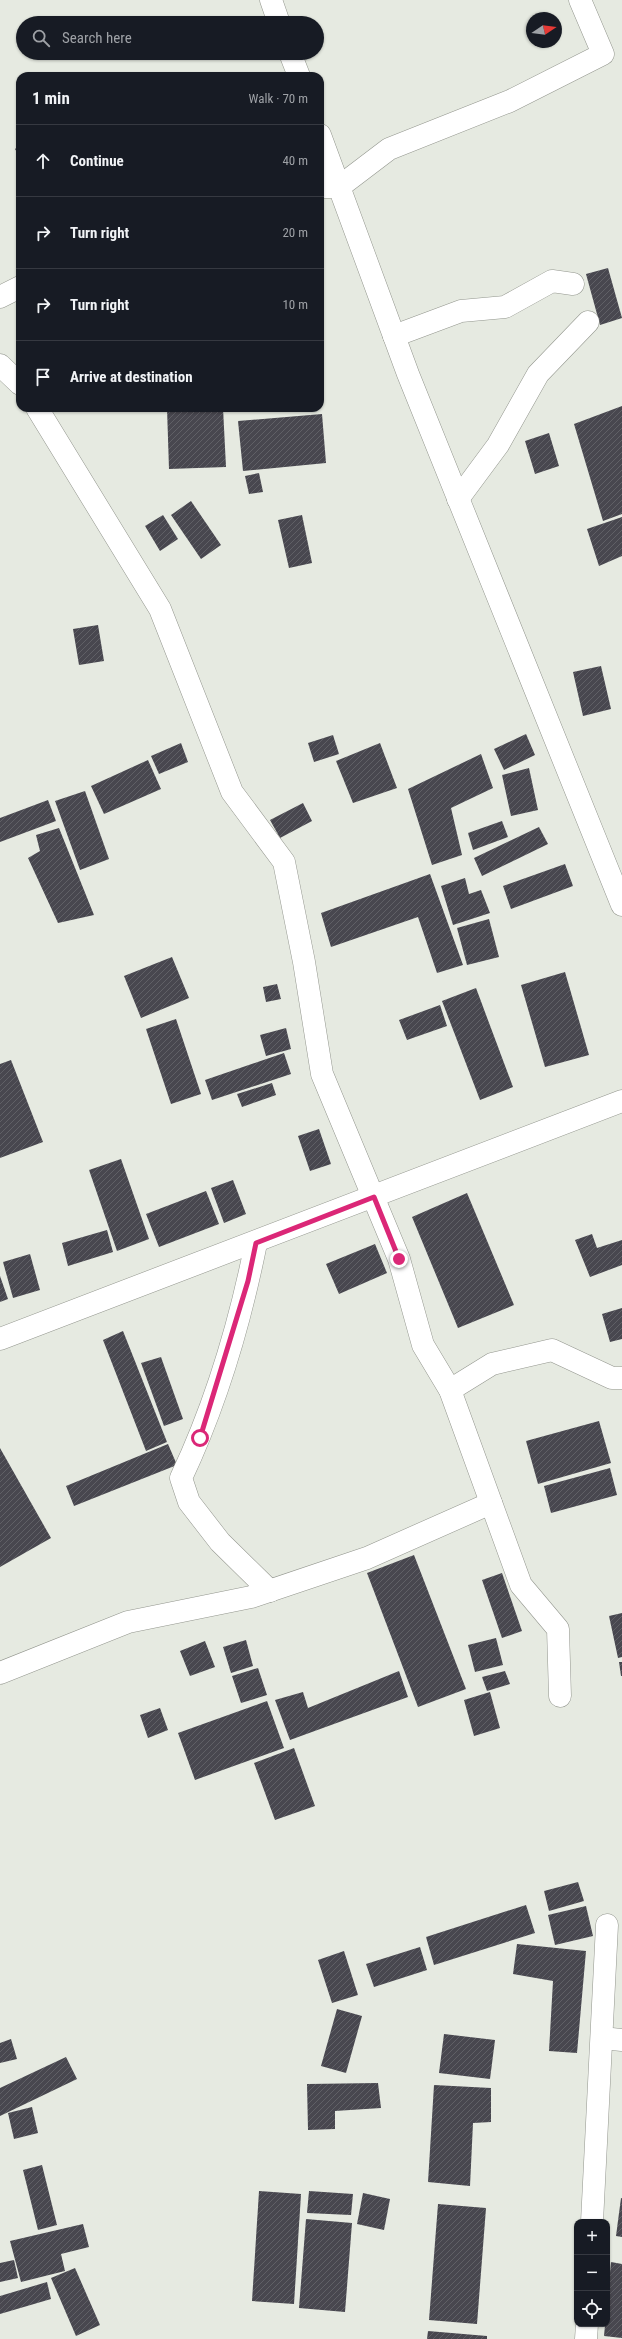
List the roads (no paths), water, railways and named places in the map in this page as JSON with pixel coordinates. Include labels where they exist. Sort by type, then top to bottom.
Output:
[{"type":"street","points":[[271,0],[277,16]]},
{"type":"street","points":[[330,187],[390,149],[510,100],[603,54],[580,0]]},
{"type":"street","points":[[293,60],[297,72]]},
{"type":"street","points":[[324,156],[330,187],[394,336],[458,499],[622,905]]},
{"type":"street","points":[[394,336],[461,311],[505,307],[552,281],[573,284]]},
{"type":"street","points":[[0,297],[16,289]]},
{"type":"street","points":[[458,499],[498,446],[538,374],[588,322]]},
{"type":"street","points":[[0,365],[16,380]]},
{"type":"street","points":[[39,412],[160,609],[232,792],[284,862],[304,962],[322,1074],[399,1259],[423,1345],[450,1390],[521,1585],[558,1629],[560,1696]]},
{"type":"street","points":[[0,1339],[256,1243],[622,1101]]},
{"type":"street","points":[[256,1243],[248,1281],[224,1364],[200,1438],[181,1478],[189,1502],[216,1536],[270,1591]]},
{"type":"street","points":[[450,1390],[492,1364],[552,1350],[612,1378],[622,1378]]},
{"type":"street","points":[[0,1674],[128,1622],[251,1597],[367,1558],[490,1503]]},
{"type":"street","points":[[592,2219],[612,2039],[607,1925]]},
{"type":"street","points":[[586,2339],[587,2327]]}]
